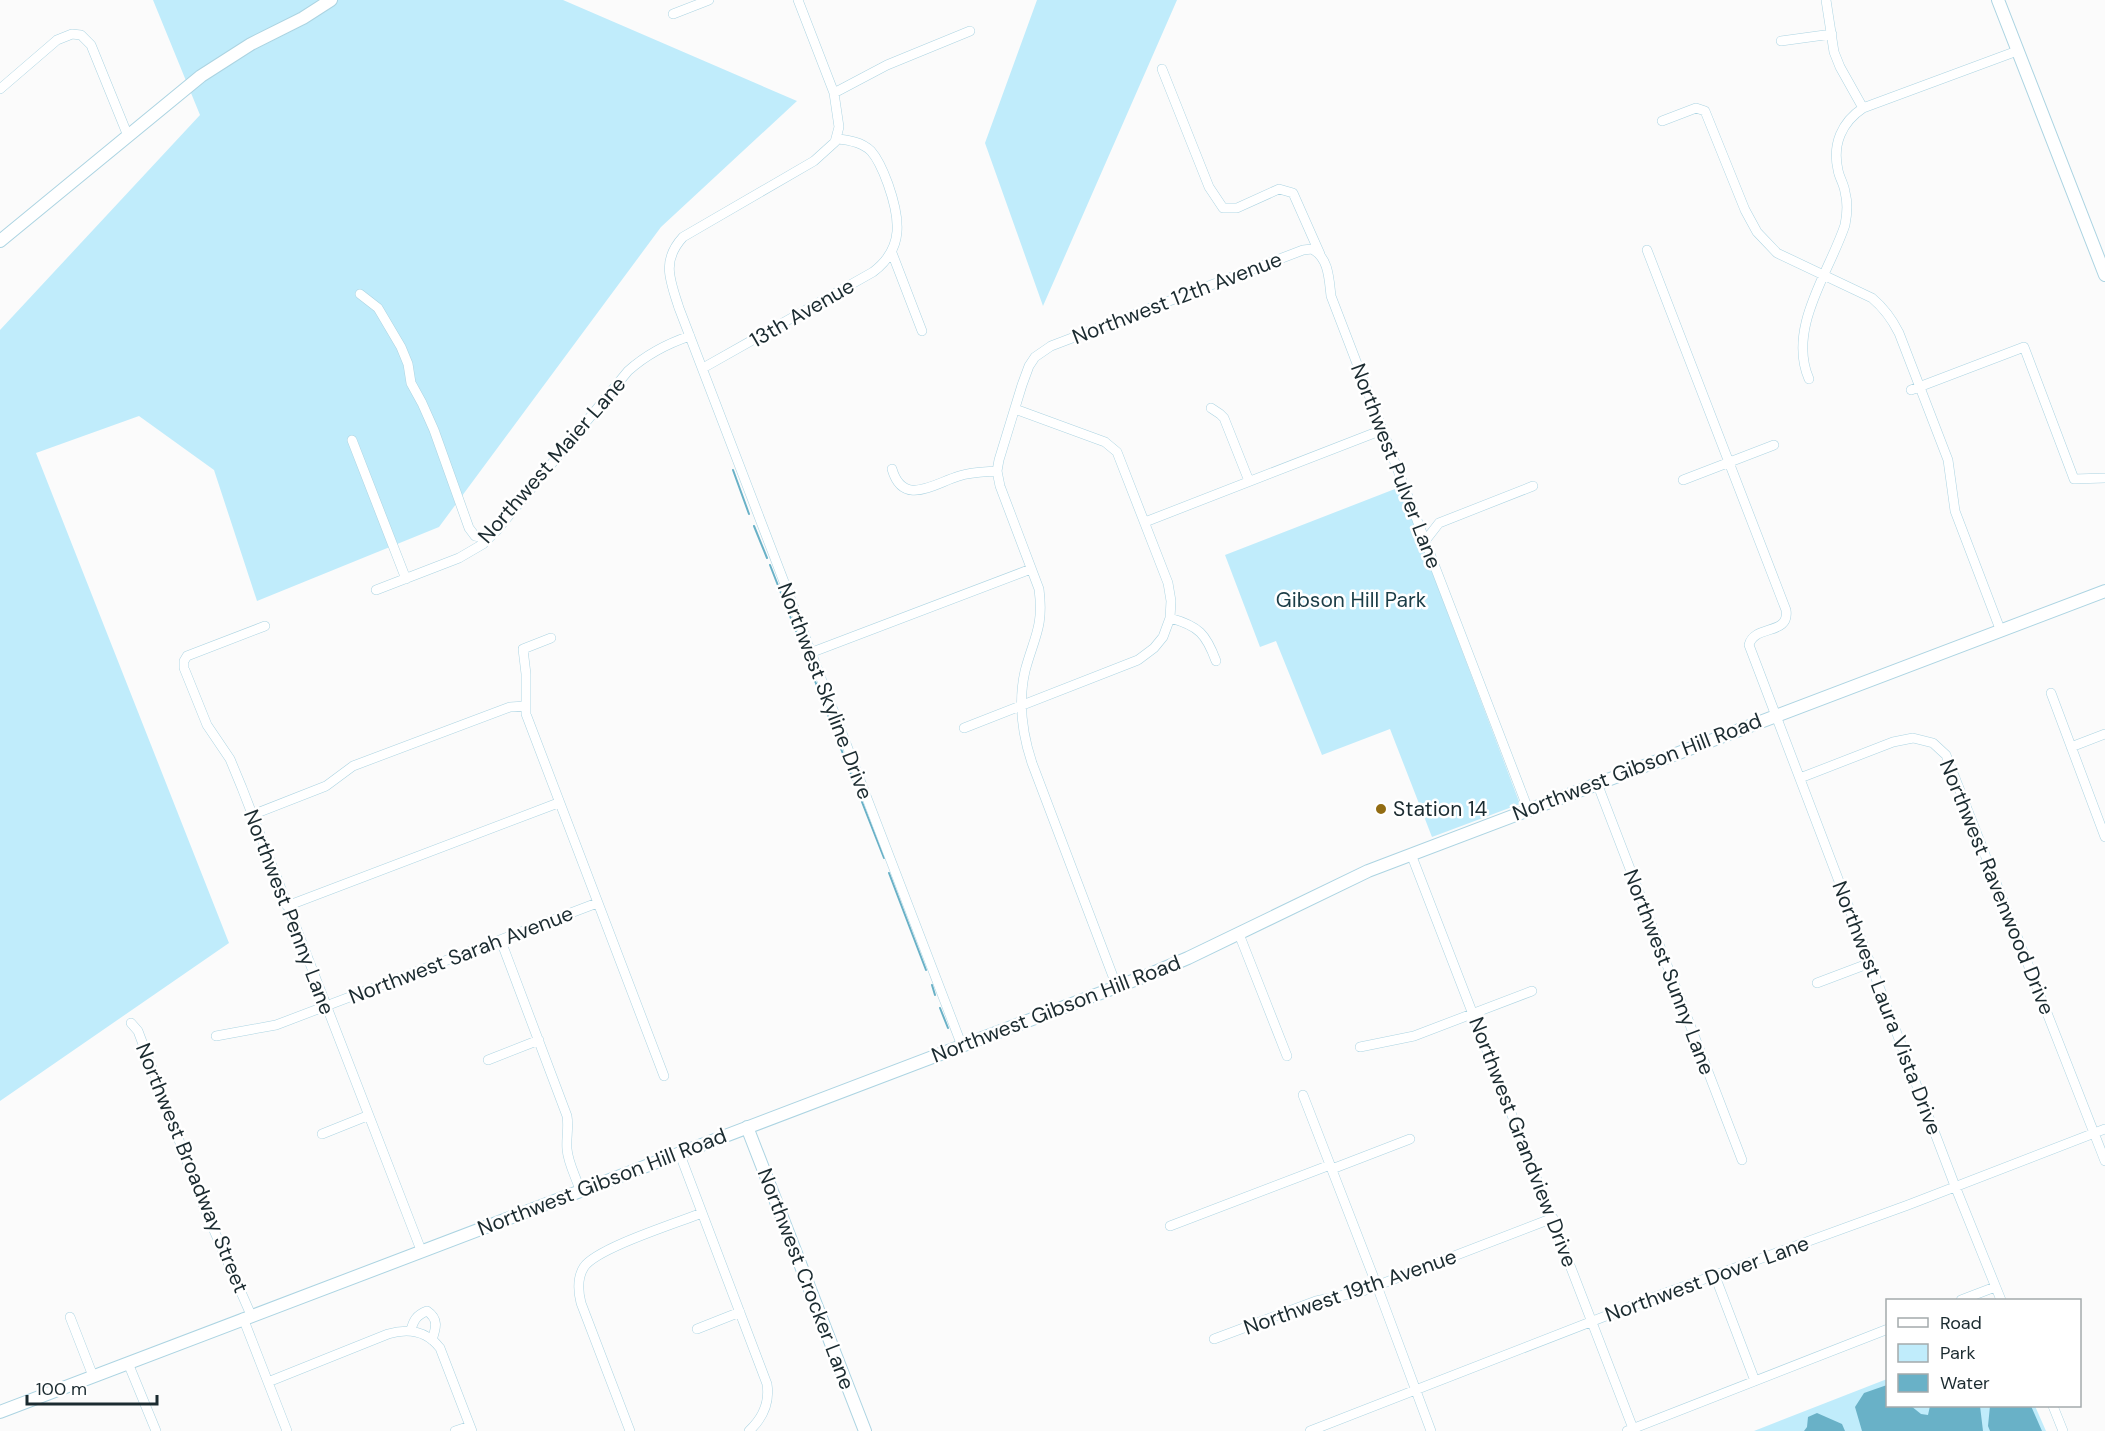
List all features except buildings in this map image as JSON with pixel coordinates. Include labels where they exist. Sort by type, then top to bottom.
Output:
[{"type":"main road","points":[[0,241],[222,61],[309,15],[331,0]]},
{"type":"main road","points":[[1998,0],[2105,275]]},
{"type":"main road","name":"Northwest Gibson Hill Road","points":[[0,1412],[247,1316],[1118,987],[1239,934],[1334,885],[1411,854],[2105,591]]},
{"type":"main road","name":"Northwest Crocker Lane","points":[[747,1126],[865,1431]]},
{"type":"street","points":[[673,14],[708,0]]},
{"type":"street","points":[[798,0],[834,93],[839,127],[837,139],[863,145],[870,150],[880,165],[896,209],[898,228],[893,250],[922,331]]},
{"type":"street","points":[[1826,0],[1840,67],[1863,108]]},
{"type":"street","points":[[834,93],[886,65],[970,31]]},
{"type":"street","points":[[0,89],[57,40],[72,34],[81,35],[91,45],[128,136]]},
{"type":"street","points":[[1781,41],[1832,34]]},
{"type":"street","points":[[1809,379],[1804,366],[1802,337],[1808,313],[1843,233],[1847,213],[1836,151],[1839,135],[1846,122],[1863,108],[2017,51]]},
{"type":"street","name":"Northwest Pulver Lane","points":[[1162,69],[1209,187],[1223,208],[1237,208],[1279,189],[1293,193],[1327,270],[1331,296],[1528,809]]},
{"type":"street","points":[[1662,121],[1696,108],[1706,111],[1745,210],[1757,232],[1778,253],[1856,289],[1882,306],[1899,333],[1916,388],[1948,460],[1954,511],[2000,629]]},
{"type":"street","name":"Northwest Skyline Drive","points":[[837,139],[814,161],[683,237],[675,246],[670,257],[670,278],[679,308],[810,653],[962,1046]]},
{"type":"street","name":"Northwest 12th Avenue","points":[[1015,409],[1029,366],[1035,357],[1051,346],[1303,250],[1312,249],[1321,255]]},
{"type":"street","name":"13th Avenue","points":[[703,369],[873,272],[883,265],[893,250]]},
{"type":"street","points":[[1647,250],[1729,463]]},
{"type":"street","points":[[360,294],[378,308],[392,330],[408,364],[411,383],[434,430],[469,528],[475,536],[488,539]]},
{"type":"street","name":"Northwest Maier Lane","points":[[376,590],[459,558],[488,539],[549,469],[628,371],[651,353],[678,339],[690,336]]},
{"type":"street","points":[[1916,388],[2024,347],[2074,478],[2105,478]]},
{"type":"street","points":[[1211,408],[1224,418],[1249,481]]},
{"type":"street","points":[[964,728],[1022,706],[1138,660],[1159,642],[1170,618],[1171,601],[1168,583],[1117,452],[1110,446],[1015,409],[997,471],[1000,486],[1039,590],[1041,616],[1025,673],[1022,706],[1022,728],[1032,763],[1118,987]]},
{"type":"street","points":[[1145,522],[1382,430]]},
{"type":"street","points":[[352,440],[406,579]]},
{"type":"street","points":[[1683,480],[1774,445]]},
{"type":"street","name":"Northwest Laura Vista Drive","points":[[1729,463],[1788,619],[1785,623],[1755,635],[1749,645],[1955,1186],[2001,1299]]},
{"type":"street","points":[[892,469],[898,484],[910,491],[925,489],[961,475],[997,471]]},
{"type":"street","points":[[1425,541],[1438,523],[1533,486]]},
{"type":"street","points":[[810,653],[1031,569]]},
{"type":"street","points":[[1170,618],[1187,622],[1201,631],[1216,661]]},
{"type":"street","name":"Northwest Penny Lane","points":[[266,626],[188,656],[183,665],[207,725],[230,759],[421,1250]]},
{"type":"street","points":[[551,638],[523,649],[526,674],[525,706],[529,725],[664,1076]]},
{"type":"street","points":[[2051,693],[2105,837]]},
{"type":"street","points":[[252,815],[326,786],[353,766],[492,713],[510,707],[525,706]]},
{"type":"street","points":[[2071,747],[2105,734]]},
{"type":"street","name":"Northwest Ravenwood Drive","points":[[1800,778],[1893,742],[1913,738],[1933,743],[1946,755],[2105,1161]]},
{"type":"street","name":"Northwest Sunny Lane","points":[[1597,783],[1742,1160]]},
{"type":"street","points":[[287,906],[558,803]]},
{"type":"street","name":"Northwest Grandview Drive","points":[[1411,854],[1553,1218],[1631,1430]]},
{"type":"street","name":"Northwest Sarah Avenue","points":[[216,1036],[276,1024],[597,903]]},
{"type":"street","points":[[1239,934],[1287,1056]]},
{"type":"street","points":[[501,941],[567,1116],[569,1160],[580,1190]]},
{"type":"street","points":[[1817,983],[1870,963]]},
{"type":"street","points":[[1360,1047],[1414,1036],[1532,991]]},
{"type":"street","name":"Northwest Broadway Street","points":[[131,1023],[138,1031],[247,1316],[268,1382],[287,1431]]},
{"type":"street","points":[[488,1060],[538,1040]]},
{"type":"street","points":[[1303,1095],[1431,1431]]},
{"type":"street","points":[[322,1134],[367,1116]]},
{"type":"street","name":"Northwest Dover Lane","points":[[1310,1431],[2105,1129]]},
{"type":"street","points":[[1170,1226],[1410,1139]]},
{"type":"street","points":[[679,1152],[768,1390],[765,1409],[749,1431]]},
{"type":"street","points":[[630,1431],[581,1303],[580,1276],[585,1266],[600,1253],[702,1214]]},
{"type":"street","name":"Northwest 19th Avenue","points":[[1214,1339],[1316,1301],[1350,1295],[1377,1286],[1553,1218]]},
{"type":"street","points":[[1715,1276],[1755,1381]]},
{"type":"street","points":[[1964,1299],[1995,1287]]},
{"type":"street","points":[[411,1331],[413,1321],[427,1311],[434,1316],[436,1323],[432,1340]]},
{"type":"street","points":[[697,1329],[740,1312]]},
{"type":"street","points":[[70,1317],[93,1376]]},
{"type":"street","points":[[1631,1430],[1886,1329]]},
{"type":"street","points":[[268,1382],[388,1334],[397,1331],[411,1331],[422,1334],[440,1348],[471,1428],[455,1431]]},
{"type":"street","points":[[128,1363],[156,1431]]},
{"type":"street","points":[[2053,1407],[2063,1431]]},
{"type":"green space","points":[[153,0],[563,0],[797,101],[661,227],[439,527],[257,601],[214,470],[139,416],[36,453],[229,943],[0,1101],[0,330],[200,115]]},
{"type":"green space","points":[[1037,0],[1177,0],[1043,306],[985,143]]},
{"type":"green space","name":"Gibson Hill Park","points":[[1400,487],[1520,804],[1432,837],[1390,729],[1322,755],[1276,641],[1260,647],[1225,555]]},
{"type":"green space","points":[[1886,1379],[1886,1407],[2035,1407],[2046,1431],[1754,1431]]},
{"type":"water","points":[[1886,1385],[1886,1407],[1912,1407],[1921,1414],[1928,1415],[1930,1407],[1980,1407],[1983,1431],[1862,1431],[1855,1407],[1864,1393]]},
{"type":"water","points":[[1990,1407],[2031,1407],[2042,1431],[1990,1431],[1988,1426]]},
{"type":"water","points":[[1817,1413],[1842,1424],[1845,1431],[1804,1431],[1808,1417]]},
{"type":"waterway","points":[[733,470],[749,514]]},
{"type":"waterway","points":[[754,526],[767,558]]},
{"type":"waterway","points":[[770,565],[797,634]]},
{"type":"waterway","points":[[807,661],[817,686]]},
{"type":"waterway","points":[[822,700],[831,723]]},
{"type":"waterway","points":[[836,736],[856,787]]},
{"type":"waterway","points":[[862,802],[884,858]]},
{"type":"waterway","points":[[889,873],[926,970]]},
{"type":"waterway","points":[[932,985],[935,995]]},
{"type":"waterway","points":[[940,1008],[948,1028]]},
{"type":"place","name":"Station 14","points":[[1381,809]]}]
